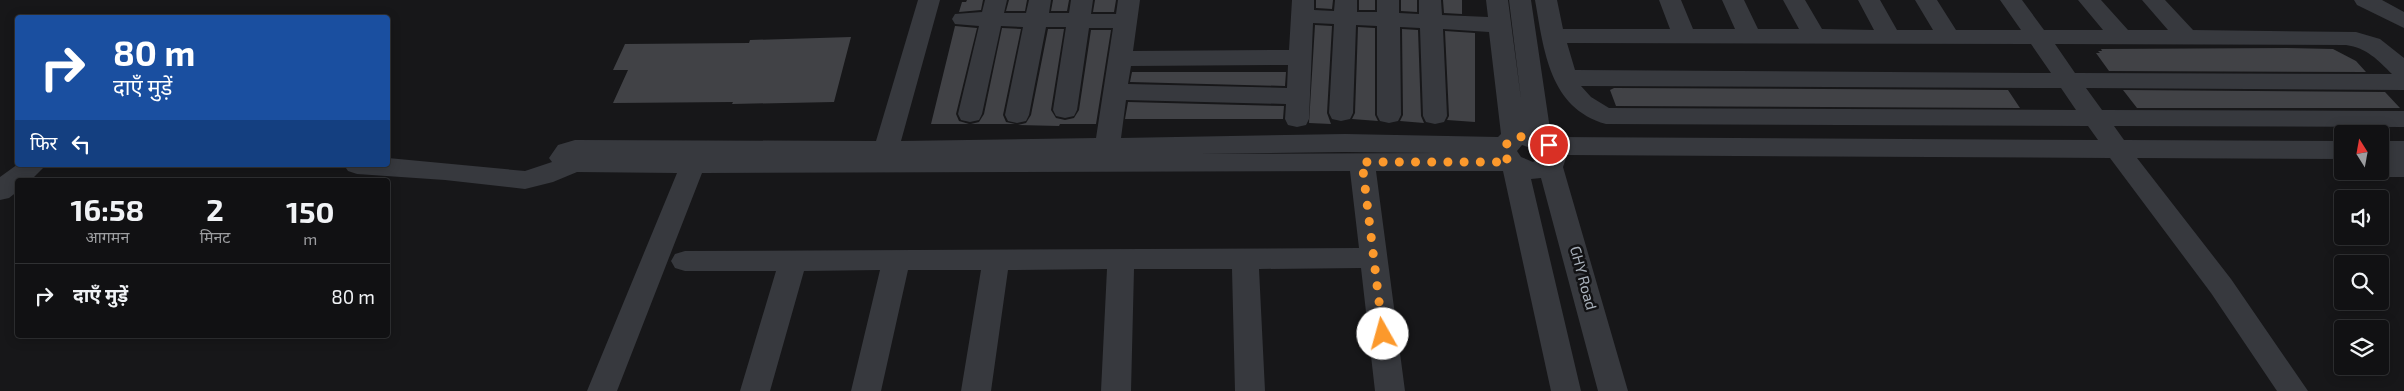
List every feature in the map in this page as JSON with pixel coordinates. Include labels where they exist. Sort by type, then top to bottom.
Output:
[{"type":"street","points":[[886,150],[929,0]]},
{"type":"street","points":[[1497,0],[1500,25],[1530,153],[1566,391]]},
{"type":"street","points":[[1520,0],[1530,153]]},
{"type":"street","points":[[1546,0],[1554,36],[1572,92],[1590,110],[1606,116],[2404,119]]},
{"type":"street","points":[[1670,0],[1684,36]]},
{"type":"street","points":[[1733,0],[1750,36]]},
{"type":"street","points":[[1794,0],[1814,36]]},
{"type":"street","points":[[1869,0],[1889,36]]},
{"type":"street","points":[[1926,0],[1948,36]]},
{"type":"street","points":[[2011,0],[2124,158],[2221,286],[2293,391]]},
{"type":"street","points":[[2089,0],[2121,37]]},
{"type":"street","points":[[2153,0],[2186,37]]},
{"type":"street","points":[[2366,0],[2404,21]]},
{"type":"street","points":[[1114,92],[1298,107],[1302,8],[1430,10],[1500,25]]},
{"type":"street","points":[[1341,113],[1346,9]]},
{"type":"street","points":[[963,19],[994,10],[1128,10],[1107,146]]},
{"type":"street","points":[[970,114],[994,10]]},
{"type":"street","points":[[1017,115],[1038,10]]},
{"type":"street","points":[[1065,110],[1080,10]]},
{"type":"street","points":[[1388,10],[1389,115]]},
{"type":"street","points":[[1430,10],[1435,116]]},
{"type":"street","points":[[1554,36],[2037,36],[2357,39],[2376,45],[2404,72]]},
{"type":"street","points":[[1120,59],[1300,58]]},
{"type":"street","points":[[1567,78],[2404,82]]},
{"type":"street","points":[[1530,153],[1362,162],[572,164],[564,162],[562,158],[567,151],[575,149],[886,150],[1354,143],[1530,153],[1630,165],[2124,158],[2334,150]]},
{"type":"street","points":[[2389,150],[2404,150]]},
{"type":"street","name":"GHY Road","points":[[1530,153],[1613,391]]},
{"type":"street","points":[[2124,158],[2334,168]]},
{"type":"street","points":[[1362,162],[1390,391]]},
{"type":"street","points":[[387,167],[446,171],[526,180],[544,176],[572,164]]},
{"type":"street","points":[[602,391],[693,164]]},
{"type":"street","points":[[16,178],[30,167]]},
{"type":"street","points":[[2389,168],[2404,168]]},
{"type":"street","points":[[0,191],[15,179]]},
{"type":"street","points":[[685,261],[1374,258]]},
{"type":"street","points":[[1116,391],[1120,259]]},
{"type":"street","points":[[1245,259],[1250,391]]},
{"type":"street","points":[[755,391],[793,260]]},
{"type":"street","points":[[866,391],[896,260]]},
{"type":"street","points":[[976,391],[996,260]]},
{"type":"building","points":[[967,0],[983,0],[981,10],[959,12],[962,2]]},
{"type":"building","points":[[1009,0],[1027,0],[1025,11],[1006,11]]},
{"type":"building","points":[[1053,0],[1069,0],[1067,11],[1051,11]]},
{"type":"building","points":[[1095,0],[1116,0],[1114,12],[1093,12]]},
{"type":"building","points":[[1316,0],[1333,0],[1332,9],[1316,8]]},
{"type":"building","points":[[1359,0],[1375,0],[1375,10],[1359,10]]},
{"type":"building","points":[[1401,0],[1417,0],[1417,12],[1401,11]]},
{"type":"building","points":[[1443,0],[1462,0],[1462,14],[1444,13]]},
{"type":"building","points":[[1315,25],[1332,26],[1327,113],[1331,124],[1309,123]]},
{"type":"building","points":[[955,26],[977,28],[956,114],[959,121],[969,124],[931,124]]},
{"type":"building","points":[[1358,27],[1375,28],[1375,115],[1378,121],[1352,119],[1355,113]]},
{"type":"building","points":[[1002,28],[1021,29],[1003,115],[1006,122],[1015,124],[971,124],[979,122],[984,114]]},
{"type":"building","points":[[1048,29],[1064,29],[1051,110],[1056,118],[1065,120],[1074,118],[1079,110],[1091,30],[1111,30],[1096,124],[1060,124],[1059,126],[1018,125],[1026,123],[1031,115]]},
{"type":"building","points":[[1402,29],[1418,30],[1421,116],[1424,123],[1400,121],[1403,115]]},
{"type":"building","points":[[1445,31],[1475,33],[1475,122],[1447,120],[1449,116]]},
{"type":"building","points":[[851,37],[834,102],[732,104],[733,102],[613,103],[628,70],[613,70],[625,44],[749,43],[750,40]]},
{"type":"building","points":[[2101,49],[2333,49],[2356,61],[2366,72],[2109,71],[2096,53],[2100,53],[2098,51],[2102,51]]},
{"type":"building","points":[[1132,72],[1286,72],[1285,86],[1130,82]]},
{"type":"building","points":[[1614,88],[2008,90],[2020,108],[1616,106],[1610,90]]},
{"type":"building","points":[[2123,90],[2385,92],[2400,108],[2137,108]]},
{"type":"building","points":[[1128,102],[1284,106],[1283,119],[1125,119]]},
{"type":"route","points":[[1383,334],[1362,162],[1509,162],[1505,156],[1505,146],[1508,141],[1514,138],[1530,137],[1539,139],[1549,145]]}]
